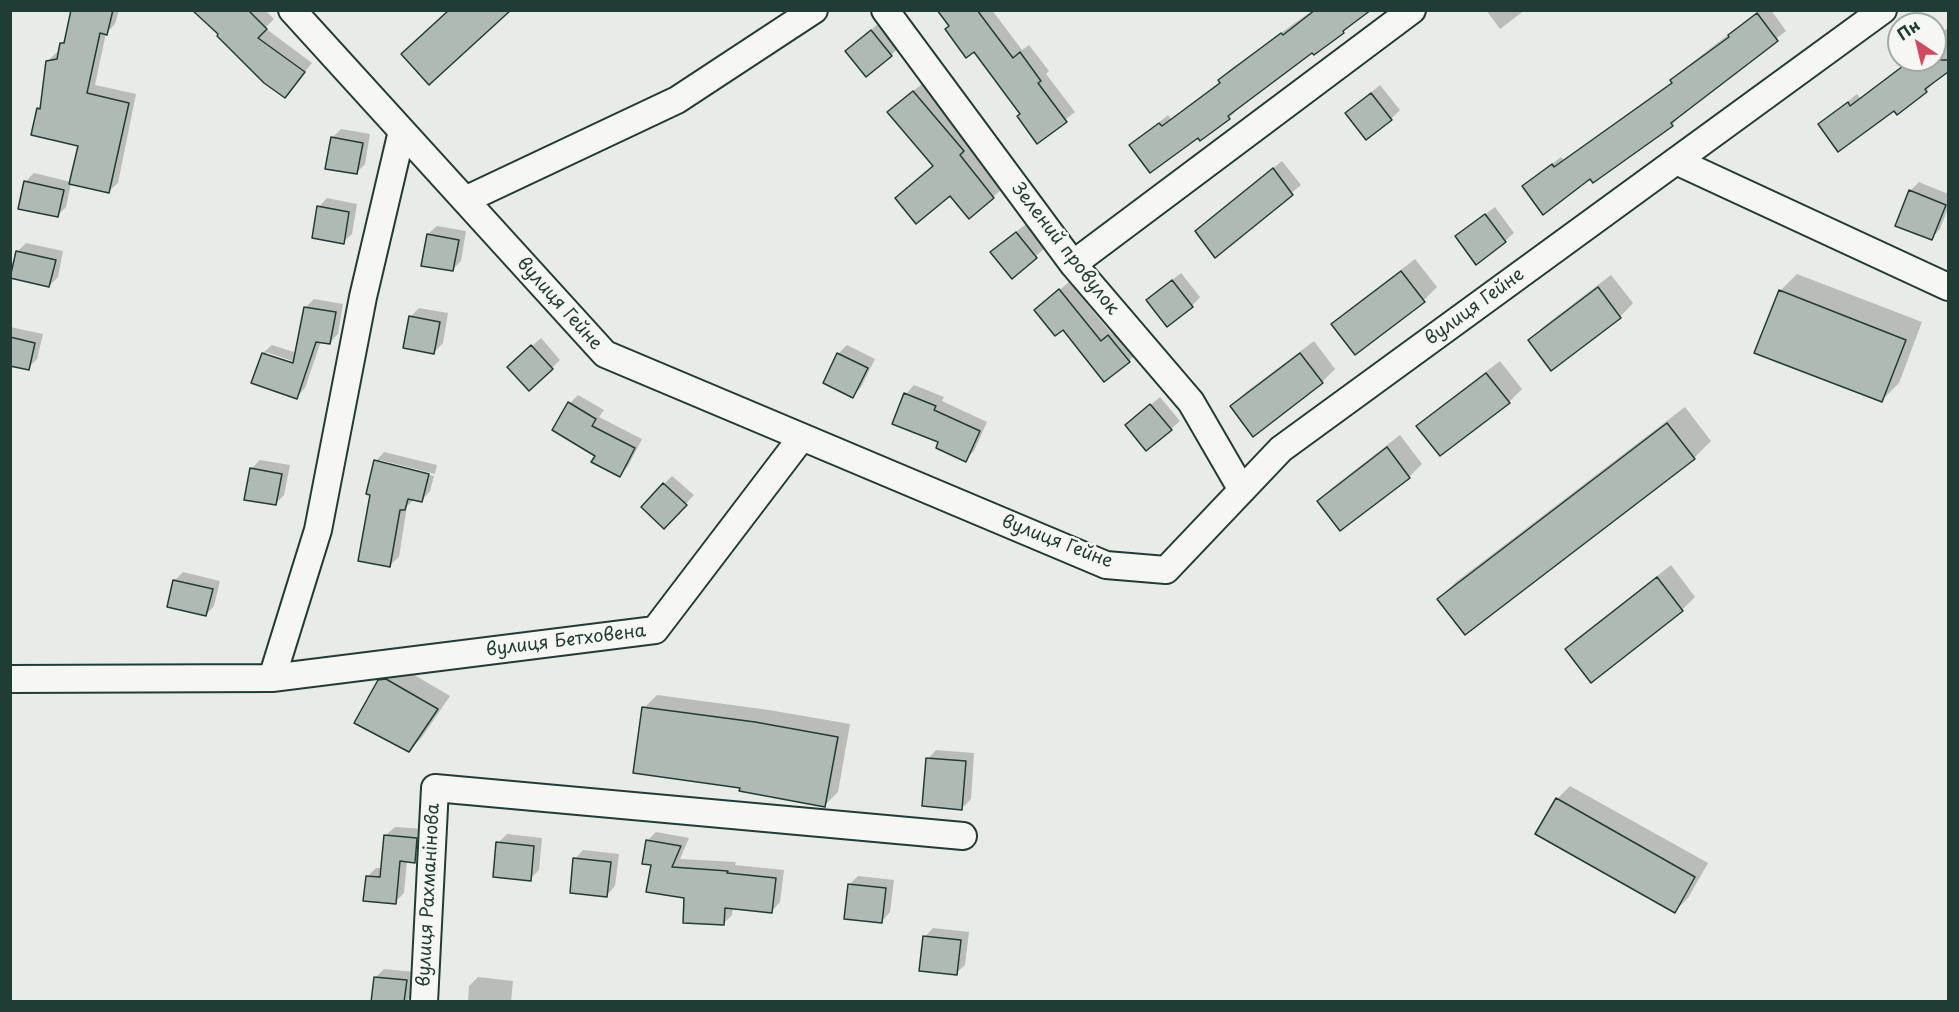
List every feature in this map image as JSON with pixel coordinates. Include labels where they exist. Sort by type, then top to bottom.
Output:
[{"type":"street","name":"вулиця Гейне","points":[[292,10],[605,354],[1106,565],[1166,570],[1281,449],[1883,10]]},
{"type":"street","points":[[465,200],[677,100],[814,10]]},
{"type":"street","name":"Зелений провулок","points":[[885,10],[1073,264],[1191,402],[1242,490]]},
{"type":"street","points":[[1073,264],[1412,10]]},
{"type":"street","points":[[272,678],[318,530],[363,297],[402,131]]},
{"type":"street","points":[[1676,161],[1948,287]]},
{"type":"street","name":"вулиця Бетховена","points":[[10,679],[272,678],[655,630],[802,437]]},
{"type":"street","name":"вулиця Рахманінова","points":[[424,1002],[435,788],[963,836]]},
{"type":"building","points":[[71,10],[113,10],[107,35],[100,33],[87,93],[129,103],[109,193],[69,184],[78,146],[31,135],[37,108],[40,109],[46,61],[57,59],[60,43],[64,43]]},
{"type":"building","points":[[192,10],[248,10],[267,29],[258,38],[305,72],[285,98],[264,83]]},
{"type":"building","points":[[449,10],[511,10],[429,85],[401,54]]},
{"type":"building","points":[[937,10],[977,10],[1013,58],[1020,52],[1041,81],[1038,83],[1067,122],[1037,144],[1017,116],[1020,114],[974,52],[966,58],[945,29],[949,26]]},
{"type":"building","points":[[1315,10],[1371,10],[1343,31],[1344,33],[1314,55],[1312,53],[1228,116],[1230,119],[1200,141],[1198,138],[1150,173],[1129,145],[1159,123],[1162,126],[1220,83],[1218,80]]},
{"type":"building","points":[[1757,13],[1778,41],[1671,123],[1673,126],[1593,183],[1590,179],[1543,215],[1522,186],[1552,164],[1554,167],[1672,83],[1670,80],[1729,37],[1728,35]]},
{"type":"building","points":[[871,30],[892,56],[866,77],[845,51]]},
{"type":"building","points":[[1948,60],[1948,72],[1925,89],[1927,92],[1897,115],[1894,111],[1838,152],[1818,124],[1848,102],[1850,106],[1895,72],[1947,72]]},
{"type":"building","points":[[913,91],[964,151],[960,155],[994,198],[969,219],[950,196],[916,224],[895,198],[933,166],[887,112]]},
{"type":"building","points":[[1371,93],[1392,120],[1366,140],[1345,113]]},
{"type":"building","points":[[331,137],[363,143],[357,174],[325,169]]},
{"type":"building","points":[[1273,168],[1293,195],[1215,258],[1195,231]]},
{"type":"building","points":[[24,181],[64,190],[58,217],[18,209]]},
{"type":"building","points":[[1909,190],[1946,205],[1932,240],[1895,226]]},
{"type":"building","points":[[317,206],[349,212],[344,244],[312,238]]},
{"type":"building","points":[[1485,214],[1506,242],[1476,265],[1455,236]]},
{"type":"building","points":[[1016,232],[1037,258],[1012,279],[990,252]]},
{"type":"building","points":[[427,234],[459,240],[453,271],[421,266]]},
{"type":"building","points":[[16,251],[56,260],[49,287],[10,278]]},
{"type":"building","points":[[1401,271],[1425,302],[1355,355],[1331,324]]},
{"type":"building","points":[[1172,280],[1193,307],[1167,327],[1146,300]]},
{"type":"building","points":[[1598,287],[1621,318],[1551,371],[1528,340]]},
{"type":"building","points":[[1059,289],[1101,341],[1108,335],[1130,362],[1104,382],[1063,330],[1055,336],[1034,310]]},
{"type":"building","points":[[1779,290],[1906,340],[1882,402],[1754,353]]},
{"type":"building","points":[[304,307],[336,312],[330,344],[316,342],[297,399],[251,383],[262,353],[293,363]]},
{"type":"building","points":[[409,316],[440,322],[434,354],[403,348]]},
{"type":"building","points":[[10,337],[35,343],[29,370],[10,366]]},
{"type":"building","points":[[531,345],[553,369],[529,391],[507,367]]},
{"type":"building","points":[[837,353],[868,368],[853,398],[823,383]]},
{"type":"building","points":[[1300,353],[1323,383],[1253,437],[1230,406]]},
{"type":"building","points":[[1486,373],[1510,403],[1440,456],[1416,426]]},
{"type":"building","points":[[904,393],[936,406],[934,410],[980,431],[966,462],[936,448],[938,442],[892,424]]},
{"type":"building","points":[[568,402],[596,419],[592,426],[635,448],[620,477],[591,462],[595,456],[552,430]]},
{"type":"building","points":[[1150,404],[1172,430],[1146,451],[1125,425]]},
{"type":"building","points":[[1667,423],[1695,459],[1465,635],[1437,599]]},
{"type":"building","points":[[1387,447],[1410,478],[1340,531],[1317,501]]},
{"type":"building","points":[[374,460],[429,474],[422,502],[408,499],[405,510],[400,510],[390,567],[358,561],[370,495],[366,494]]},
{"type":"building","points":[[250,468],[282,474],[276,505],[244,500]]},
{"type":"building","points":[[663,483],[687,505],[664,529],[641,507]]},
{"type":"building","points":[[1657,577],[1683,611],[1591,683],[1565,649]]},
{"type":"building","points":[[173,580],[213,589],[206,616],[167,607]]},
{"type":"building","points":[[386,679],[438,709],[409,752],[354,723],[378,680]]},
{"type":"building","points":[[642,707],[755,722],[838,737],[825,807],[739,791],[740,788],[633,773]]},
{"type":"building","points":[[926,758],[966,761],[962,810],[922,806]]},
{"type":"building","points":[[1556,798],[1695,877],[1675,913],[1535,834]]},
{"type":"building","points":[[384,835],[417,838],[415,863],[400,861],[396,904],[363,901],[366,876],[380,877]]},
{"type":"building","points":[[646,840],[681,846],[672,867],[728,871],[727,873],[776,878],[772,913],[725,908],[724,925],[683,923],[684,898],[646,892],[651,865],[642,864]]},
{"type":"building","points":[[496,842],[534,846],[531,881],[493,877]]},
{"type":"building","points":[[573,858],[611,862],[607,897],[570,893]]},
{"type":"building","points":[[848,884],[886,888],[882,923],[844,919]]},
{"type":"building","points":[[923,936],[961,940],[957,975],[919,971]]},
{"type":"building","points":[[374,977],[407,980],[404,1002],[371,1002]]}]
